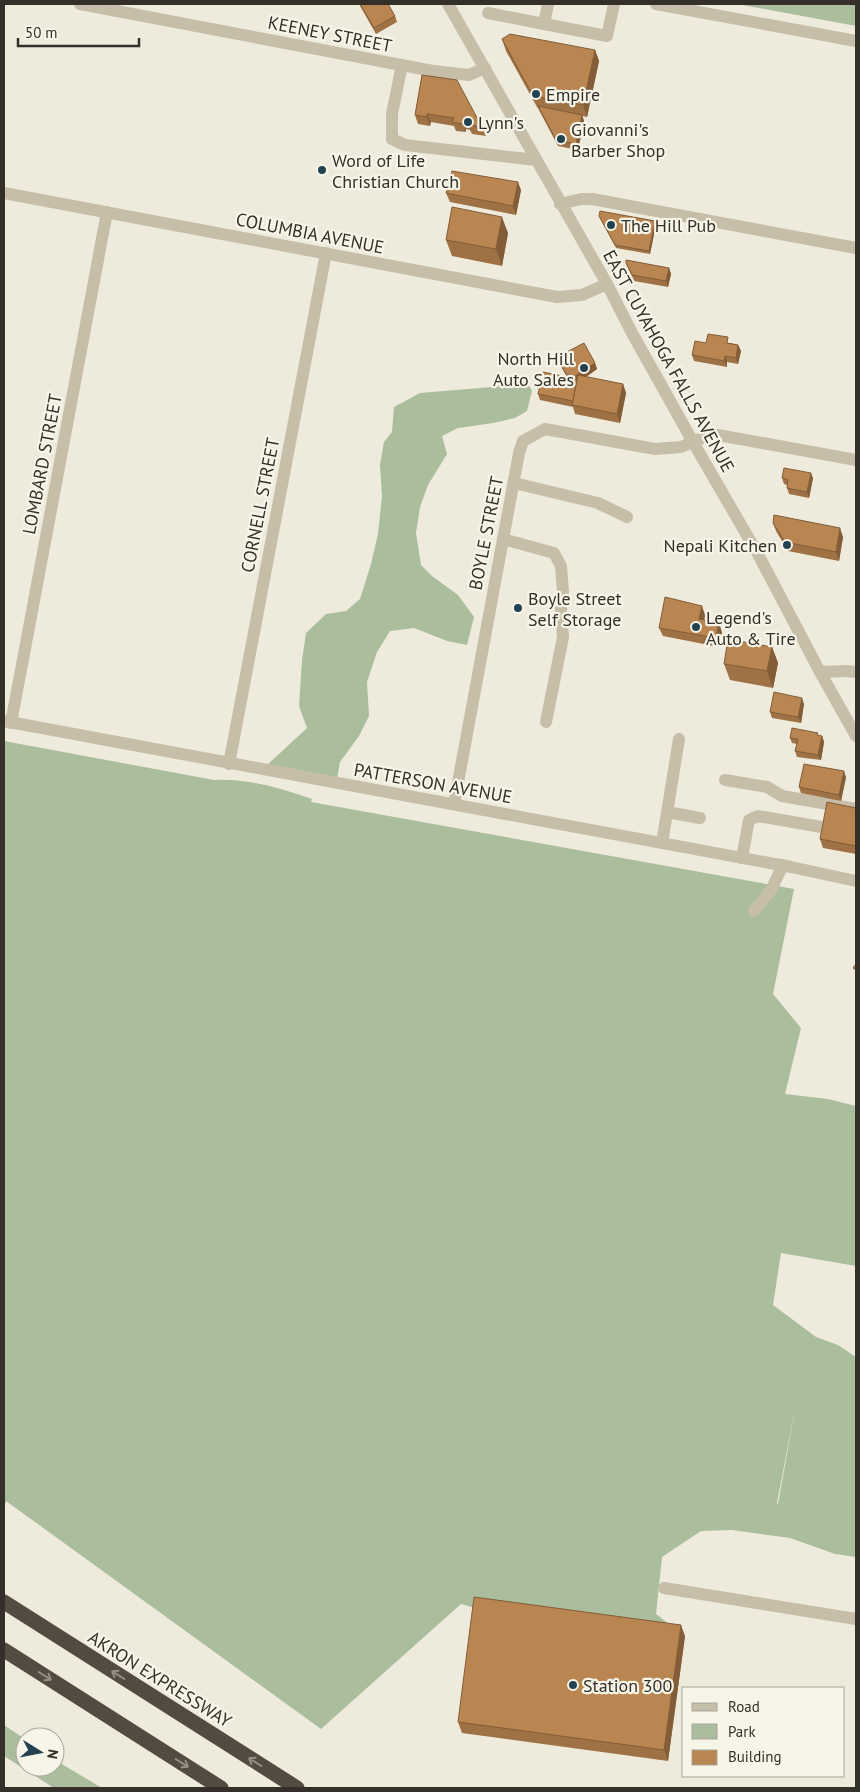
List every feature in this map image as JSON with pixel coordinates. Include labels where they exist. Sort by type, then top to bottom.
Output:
[{"type":"highway","name":"AKRON EXPRESSWAY","points":[[4,1602],[297,1788]]},
{"type":"highway","points":[[4,1650],[221,1788]]},
{"type":"street","name":"KEENEY STREET","points":[[80,4],[402,65],[465,75],[485,68]]},
{"type":"street","name":"EAST CUYAHOGA FALLS AVENUE","points":[[448,4],[607,284],[693,442],[759,556],[856,736]]},
{"type":"street","points":[[544,24],[548,4]]},
{"type":"street","points":[[488,13],[607,36],[614,4]]},
{"type":"street","points":[[656,4],[856,41]]},
{"type":"street","points":[[402,65],[392,114],[392,140],[405,145],[536,160]]},
{"type":"street","name":"COLUMBIA AVENUE","points":[[4,193],[556,297],[582,295],[607,284]]},
{"type":"street","points":[[560,204],[581,199],[592,199],[856,248]]},
{"type":"street","name":"LOMBARD STREET","points":[[7,722],[107,212]]},
{"type":"street","name":"CORNELL STREET","points":[[229,764],[326,253]]},
{"type":"street","name":"BOYLE STREET","points":[[454,804],[519,453],[523,441],[545,429],[655,449],[681,447],[707,436],[718,435],[856,460]]},
{"type":"street","points":[[514,483],[598,503],[627,517]]},
{"type":"street","points":[[503,539],[554,553],[562,566],[563,592],[560,610],[563,637],[546,722]]},
{"type":"street","points":[[820,672],[856,672]]},
{"type":"street","name":"PATTERSON AVENUE","points":[[7,722],[662,842],[856,881]]},
{"type":"street","points":[[662,842],[679,739]]},
{"type":"street","points":[[725,780],[767,787],[782,796],[856,809]]},
{"type":"street","points":[[667,812],[700,818]]},
{"type":"street","points":[[742,858],[749,820],[758,816],[827,828]]},
{"type":"street","points":[[754,910],[771,890],[783,865]]},
{"type":"street","points":[[664,1588],[856,1619]]},
{"type":"green space","points":[[737,4],[856,4],[856,26]]},
{"type":"green space","points":[[528,384],[532,391],[527,411],[515,418],[458,428],[442,436],[447,454],[428,485],[420,507],[416,533],[421,565],[432,576],[458,595],[474,617],[467,645],[447,641],[414,628],[390,631],[377,652],[367,682],[369,716],[359,736],[340,762],[337,779],[265,767],[307,728],[299,706],[306,633],[326,614],[346,611],[360,599],[378,534],[382,496],[380,465],[384,442],[392,432],[394,407],[420,393]]},
{"type":"green space","points":[[4,741],[214,780],[251,782],[312,799],[311,802],[794,889],[773,994],[801,1028],[785,1094],[828,1099],[856,1106],[856,1266],[781,1253],[773,1305],[816,1337],[838,1345],[856,1357],[856,1557],[835,1554],[790,1538],[732,1530],[701,1531],[662,1557],[656,1614],[685,1636],[479,1609],[461,1604],[321,1729],[6,1501],[4,1507]],"holes":[[[794,1414],[778,1504],[777,1503]]]},
{"type":"green space","points":[[4,1725],[15,1732],[15,1763],[4,1756]]},
{"type":"green space","points":[[65,1766],[102,1788],[54,1788],[37,1777],[65,1777]]},
{"type":"building","points":[[360,4],[388,4],[395,16],[374,28]]},
{"type":"building","points":[[510,34],[595,50],[583,105],[533,96],[502,39]]},
{"type":"building","points":[[422,75],[457,80],[482,127],[469,125],[468,122],[463,120],[463,124],[452,122],[454,118],[427,114],[427,117],[415,115]]},
{"type":"building","points":[[538,106],[582,115],[576,144],[556,140]]},
{"type":"building","points":[[452,171],[518,182],[513,206],[446,193]]},
{"type":"building","points":[[452,207],[502,217],[496,249],[446,240]]},
{"type":"building","points":[[600,211],[655,221],[649,251],[615,245],[599,216]]},
{"type":"building","points":[[626,260],[669,268],[666,281],[632,275]]},
{"type":"building","points":[[708,334],[728,337],[727,343],[738,345],[736,358],[725,356],[724,361],[692,355],[695,341],[706,343]]},
{"type":"building","points":[[584,343],[595,363],[575,376],[566,374],[557,357]]},
{"type":"building","points":[[543,372],[577,379],[573,401],[538,394]]},
{"type":"building","points":[[578,375],[623,384],[617,414],[572,405]]},
{"type":"building","points":[[784,468],[811,473],[807,492],[787,488],[788,480],[782,478]]},
{"type":"building","points":[[774,515],[840,528],[836,552],[785,542],[773,523]]},
{"type":"building","points":[[665,597],[702,606],[699,619],[719,623],[716,638],[659,628]]},
{"type":"building","points":[[728,639],[772,647],[767,671],[724,664]]},
{"type":"building","points":[[774,692],[802,698],[798,717],[770,712]]},
{"type":"building","points":[[792,728],[818,733],[817,735],[822,736],[818,755],[795,751],[798,739],[790,738]]},
{"type":"building","points":[[804,764],[844,771],[839,795],[799,787]]},
{"type":"building","points":[[827,802],[856,808],[856,846],[820,839]]},
{"type":"building","name":"Station 300","points":[[474,1597],[681,1625],[664,1750],[458,1722]]},
{"type":"place","name":"Empire","points":[[536,94]]},
{"type":"place","name":"Lynn's","points":[[468,122]]},
{"type":"place","name":"Giovanni's Barber Shop","points":[[561,139]]},
{"type":"place","name":"Word of Life Christian Church","points":[[322,170]]},
{"type":"place","name":"The Hill Pub","points":[[611,225]]},
{"type":"place","name":"North Hill Auto Sales","points":[[584,368]]},
{"type":"place","name":"Nepali Kitchen","points":[[787,545]]},
{"type":"place","name":"Boyle Street Self Storage","points":[[518,608]]},
{"type":"place","name":"Legend's Auto & Tire","points":[[696,627]]},
{"type":"place","name":"Station 300","points":[[573,1685]]}]
